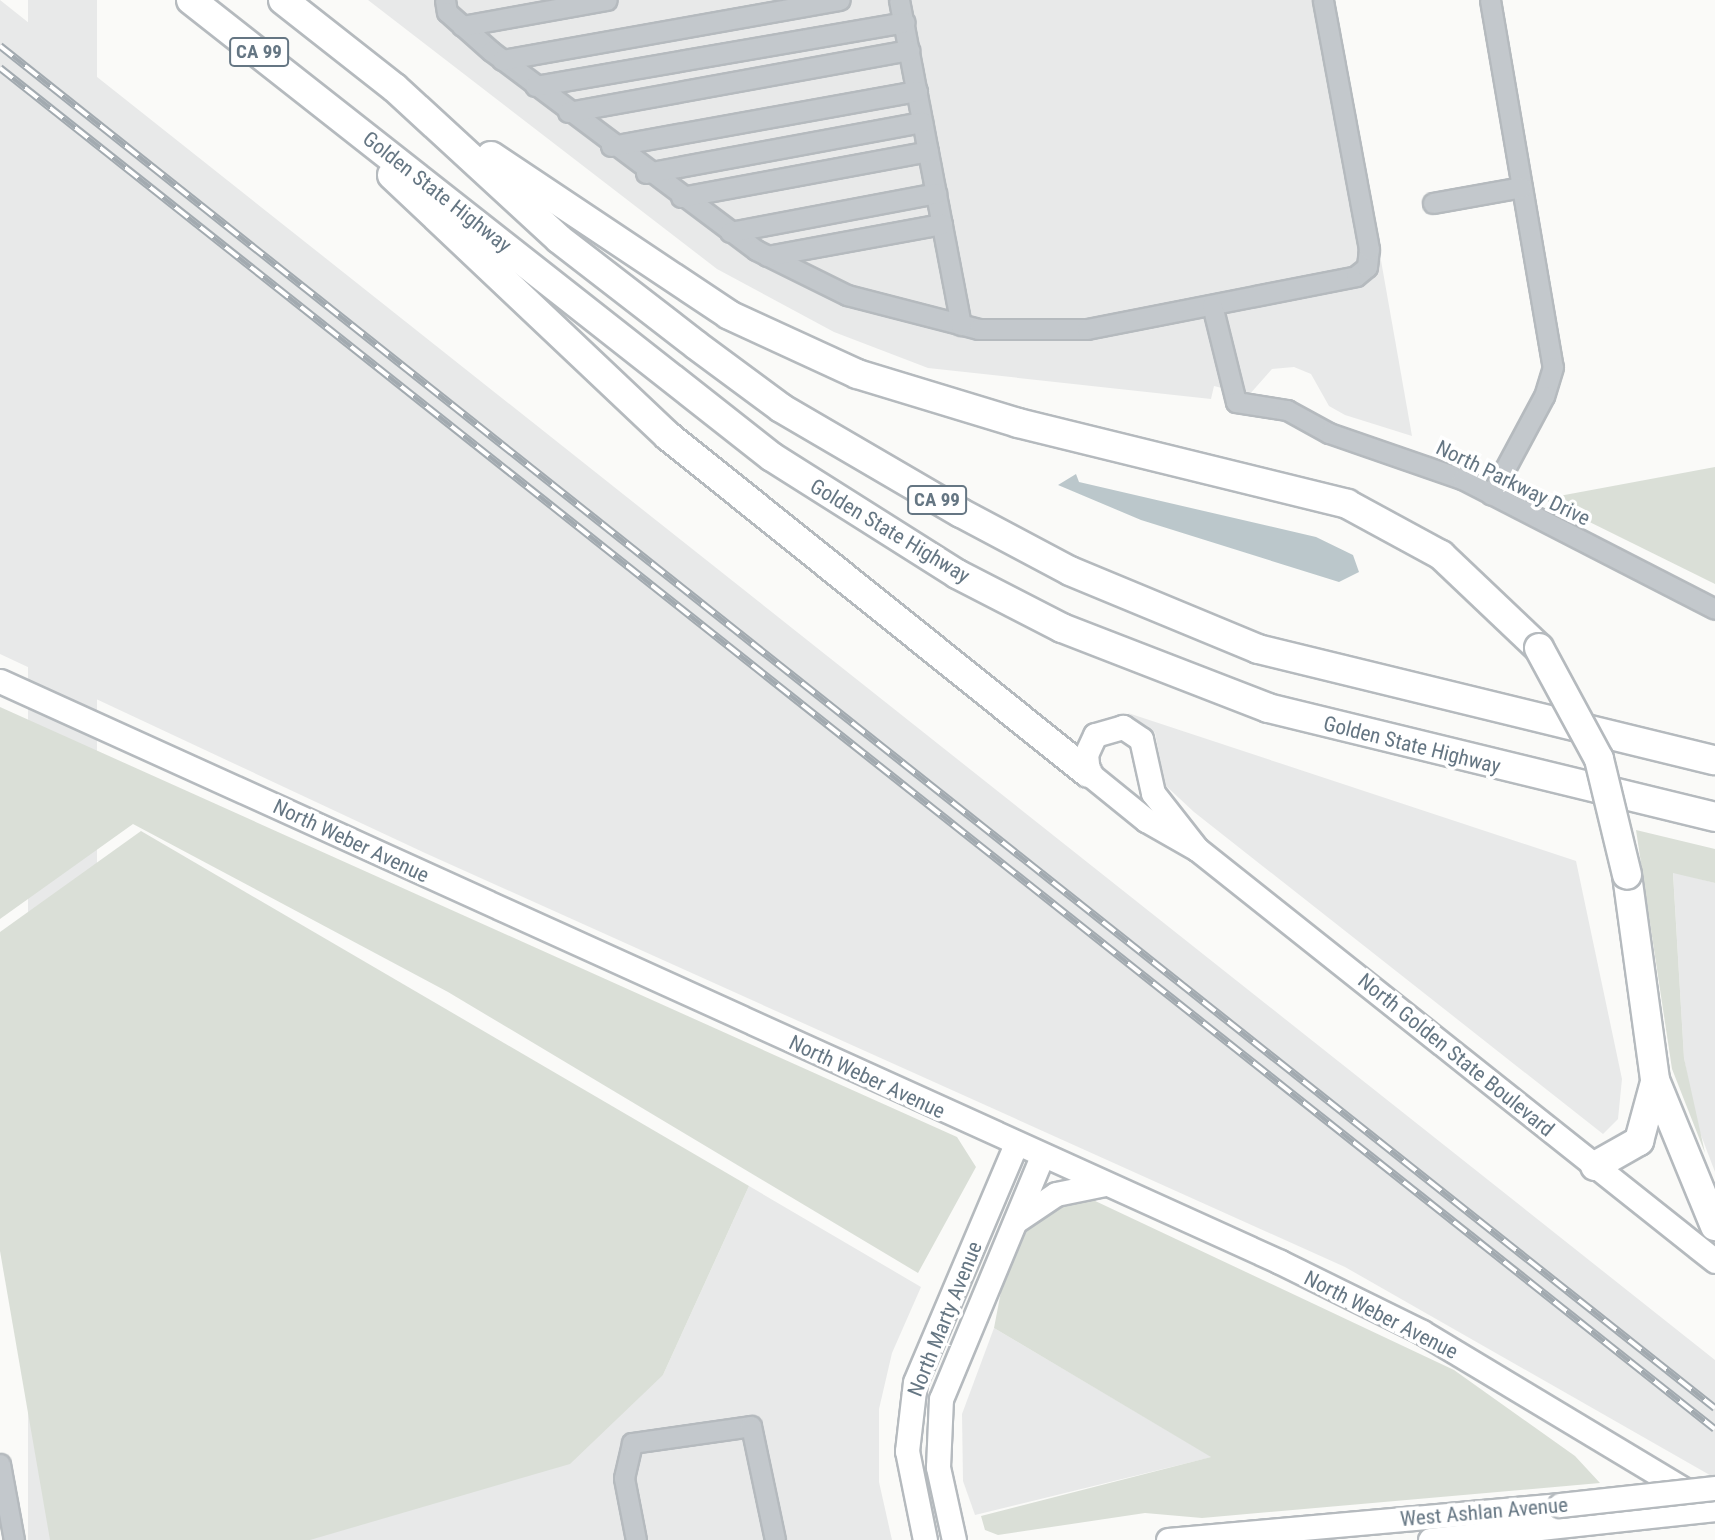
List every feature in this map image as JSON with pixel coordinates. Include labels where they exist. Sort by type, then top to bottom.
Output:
[{"type":"highway","name":"Golden State Highway","points":[[191,0],[772,457],[957,574],[1062,628],[1268,709],[1715,817]]},
{"type":"highway","name":"Golden State Highway","points":[[283,0],[394,88],[559,239],[781,408],[1070,571],[1178,620],[1318,666],[1715,760]]},
{"type":"highway","points":[[394,88],[621,248],[729,316],[857,374],[1347,504],[1441,555],[1539,648],[1600,759],[1627,875],[1655,1080],[1715,1226]]},
{"type":"highway","points":[[326,104],[408,192],[668,436],[1088,774]]},
{"type":"highway","points":[[1595,1166],[1639,1141],[1655,1080]]},
{"type":"main road","name":"North Weber Avenue","points":[[0,681],[1107,1184],[1422,1332],[1715,1509]]},
{"type":"main road","name":"North Golden State Boulevard","points":[[1197,849],[1153,793],[1145,745],[1136,733],[1115,727],[1095,734],[1086,754],[1088,774],[1146,820],[1197,849],[1715,1261]]},
{"type":"main road","name":"North Marty Avenue","points":[[925,1540],[907,1451],[915,1382],[1016,1144]]},
{"type":"main road","name":"North Marty Avenue","points":[[954,1540],[938,1467],[941,1399],[1009,1228],[1042,1156]]},
{"type":"main road","points":[[1009,1228],[1056,1194],[1107,1184]]},
{"type":"main road","name":"West Ashlan Avenue","points":[[1168,1540],[1560,1505],[1715,1488]]},
{"type":"main road","name":"West Ashlan Avenue","points":[[1430,1540],[1715,1509]]},
{"type":"street","points":[[445,0],[447,12],[502,60],[646,173],[767,256],[847,296],[961,325],[1087,330],[1356,276],[1367,267],[1369,249],[1323,0]]},
{"type":"street","points":[[462,26],[607,0]]},
{"type":"street","points":[[502,60],[840,0]]},
{"type":"street","points":[[900,0],[961,325]]},
{"type":"street","points":[[1490,0],[1553,367],[1544,396],[1491,495]]},
{"type":"street","points":[[535,86],[904,22]]},
{"type":"street","points":[[568,112],[909,50]]},
{"type":"street","points":[[611,146],[917,92]]},
{"type":"street","points":[[646,173],[922,122]]},
{"type":"street","points":[[681,197],[928,151]]},
{"type":"street","points":[[1433,203],[1522,187]]},
{"type":"street","points":[[730,232],[936,193]]},
{"type":"street","points":[[767,256],[942,224]]},
{"type":"street","name":"North Parkway Drive","points":[[1212,304],[1237,402],[1287,410],[1329,433],[1419,462],[1491,495],[1715,608]]},
{"type":"street","points":[[636,1540],[624,1478],[632,1443],[751,1426],[775,1540]]},
{"type":"street","points":[[1,1477],[14,1540]]},
{"type":"shaded area","points":[[0,0],[1715,1360],[1715,1478],[1345,1267],[425,853],[0,654]]},
{"type":"shaded area","points":[[28,0],[97,0],[97,1540],[28,1540]]},
{"type":"shaded area","points":[[368,0],[1335,0],[1412,436],[1345,415],[1329,406],[1311,374],[1294,367],[1272,369],[1249,395],[1214,386],[1211,399],[928,368],[834,332],[717,269]]},
{"type":"shaded area","points":[[1715,467],[1715,584],[1543,499]]},
{"type":"shaded area","points":[[1076,474],[1079,482],[1316,537],[1353,555],[1359,572],[1339,582],[1141,520],[1058,485]]},
{"type":"shaded area","points":[[0,707],[957,1137],[976,1167],[918,1273],[448,992],[133,824],[0,919]]},
{"type":"shaded area","points":[[1128,713],[1576,861],[1622,1079],[1618,1119],[1603,1134],[1194,812],[1165,785],[1155,733]]},
{"type":"shaded area","points":[[1636,830],[1715,849],[1715,883],[1673,873],[1684,1058],[1705,1153],[1672,1069]]},
{"type":"shaded area","points":[[141,831],[749,1186],[663,1375],[570,1464],[310,1540],[50,1540],[0,1251],[0,932]]},
{"type":"shaded area","points":[[1673,872],[1715,883],[1715,1172],[1696,1122],[1684,1058]]},
{"type":"shaded area","points":[[749,1186],[921,1287],[892,1353],[879,1409],[879,1482],[892,1540],[309,1540],[663,1375]]},
{"type":"shaded area","points":[[1091,1199],[1454,1370],[1575,1456],[1600,1483],[1202,1518],[1145,1513],[998,1535],[985,1530],[981,1516],[1211,1457],[994,1328],[1007,1260],[1032,1222],[1056,1206]]},
{"type":"shaded area","points":[[994,1328],[1212,1457],[975,1515],[963,1481],[962,1414]]},
{"type":"railway","points":[[0,46],[1715,1408]]},
{"type":"railway","points":[[0,68],[1715,1429]]}]
